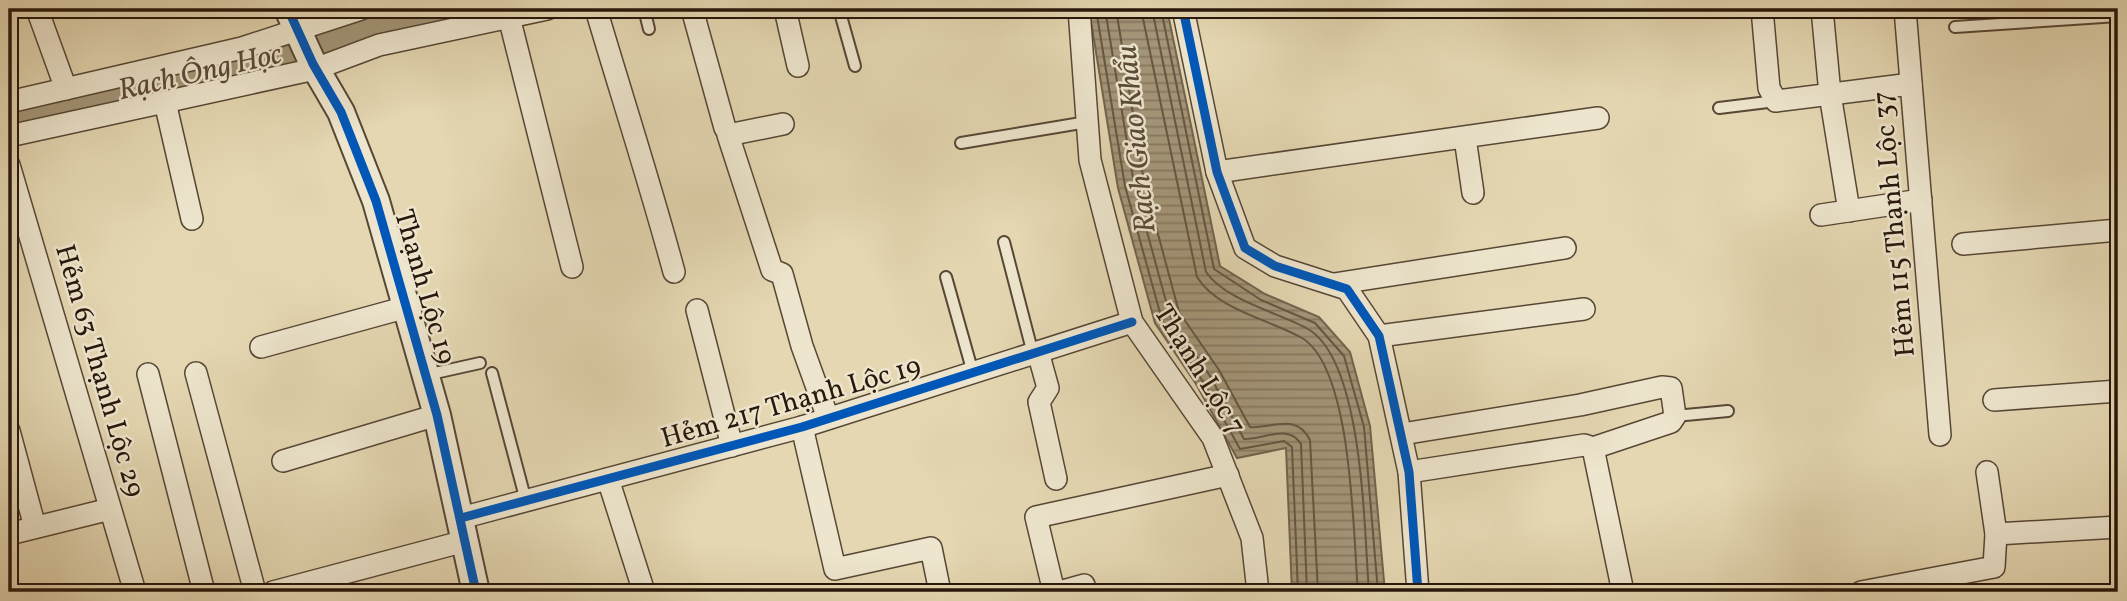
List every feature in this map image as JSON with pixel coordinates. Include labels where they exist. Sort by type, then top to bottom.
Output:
[{"type":"street","points":[[37,9],[66,89]]},
{"type":"street","points":[[9,102],[242,48],[294,24],[361,9]]},
{"type":"street","points":[[9,136],[314,67],[379,45],[547,9]]},
{"type":"street","points":[[596,9],[629,122],[646,166],[674,272]]},
{"type":"street","points":[[692,9],[725,128]]},
{"type":"street","points":[[785,9],[798,66]]},
{"type":"street","name":"Thạnh Lộc 7","points":[[1079,9],[1090,160],[1132,322],[1213,438],[1252,538],[1258,592]]},
{"type":"street","points":[[1183,9],[1217,172],[1245,248],[1275,266],[1347,289],[1379,336],[1409,472],[1418,592]]},
{"type":"street","points":[[1762,9],[1769,88],[1776,101],[1911,84]]},
{"type":"street","points":[[1822,9],[1830,94],[1849,211]]},
{"type":"street","name":"Hẻm 115 Thạnh Lộc 37","points":[[1905,9],[1940,435]]},
{"type":"street","points":[[509,17],[572,267]]},
{"type":"street","name":"Thạnh Lộc 19","points":[[294,24],[314,67],[341,111],[376,201],[437,415],[475,592]]},
{"type":"street","points":[[165,102],[192,219]]},
{"type":"street","points":[[1217,172],[1598,118]]},
{"type":"street","points":[[783,124],[728,135],[772,270],[782,274],[802,346],[828,418]]},
{"type":"street","points":[[1465,138],[1473,193]]},
{"type":"street","name":"Hẻm 63 Thạnh Lộc 29","points":[[9,165],[135,592]]},
{"type":"street","points":[[1821,215],[1921,200]]},
{"type":"street","points":[[1963,244],[2118,230]]},
{"type":"street","points":[[1334,284],[1565,248]]},
{"type":"street","points":[[261,347],[407,307]]},
{"type":"street","points":[[1379,336],[1584,309]]},
{"type":"street","points":[[697,310],[732,446]]},
{"type":"street","name":"Hẻm 217 Thạnh Lộc 19","points":[[273,592],[463,530],[526,501],[802,427],[1037,355],[1132,322]]},
{"type":"street","points":[[1037,355],[1048,388],[1039,402],[1056,479]]},
{"type":"street","points":[[196,373],[255,592]]},
{"type":"street","points":[[148,374],[204,592]]},
{"type":"street","points":[[1402,434],[1580,405],[1662,387],[1672,390],[1675,416],[1671,422],[1593,448],[1584,445],[1409,472]]},
{"type":"street","points":[[1994,400],[2118,390]]},
{"type":"street","points":[[283,461],[437,415]]},
{"type":"street","points":[[802,427],[835,569],[931,548],[940,592]]},
{"type":"street","points":[[9,431],[36,527]]},
{"type":"street","points":[[1593,448],[1623,592]]},
{"type":"street","points":[[1861,592],[1994,567],[1996,534],[1987,472]]},
{"type":"street","points":[[1084,585],[1056,592],[1036,517],[1228,475]]},
{"type":"street","points":[[608,479],[645,592]]},
{"type":"street","points":[[9,534],[110,509]]},
{"type":"street","points":[[1996,534],[2118,527]]},
{"type":"lane","points":[[644,9],[649,29]]},
{"type":"lane","points":[[839,9],[855,66]]},
{"type":"lane","points":[[1955,27],[2118,16]]},
{"type":"lane","points":[[1719,108],[1776,101]]},
{"type":"lane","points":[[961,143],[1087,121]]},
{"type":"lane","points":[[1004,242],[1037,355]]},
{"type":"lane","points":[[946,277],[973,373]]},
{"type":"lane","points":[[426,375],[480,363]]},
{"type":"lane","points":[[492,373],[526,501]]},
{"type":"lane","points":[[1675,416],[1728,411]]},
{"type":"water","name":"Rạch Giao Khẩu","points":[[1089,9],[1167,9],[1220,266],[1265,294],[1319,317],[1350,352],[1370,426],[1385,592],[1292,592],[1286,448],[1237,458],[1196,384],[1155,323],[1118,188]]},
{"type":"waterway","name":"Rạch Ông Học","points":[[9,117],[285,54],[430,9]]},
{"type":"cycle path","points":[[288,9],[313,64],[341,112],[376,201],[437,415],[476,592]]},
{"type":"cycle path","points":[[1183,9],[1217,172],[1245,248],[1275,266],[1347,289],[1379,336],[1409,472],[1418,592]]},
{"type":"cycle path","points":[[461,518],[802,427],[1132,322]]}]
